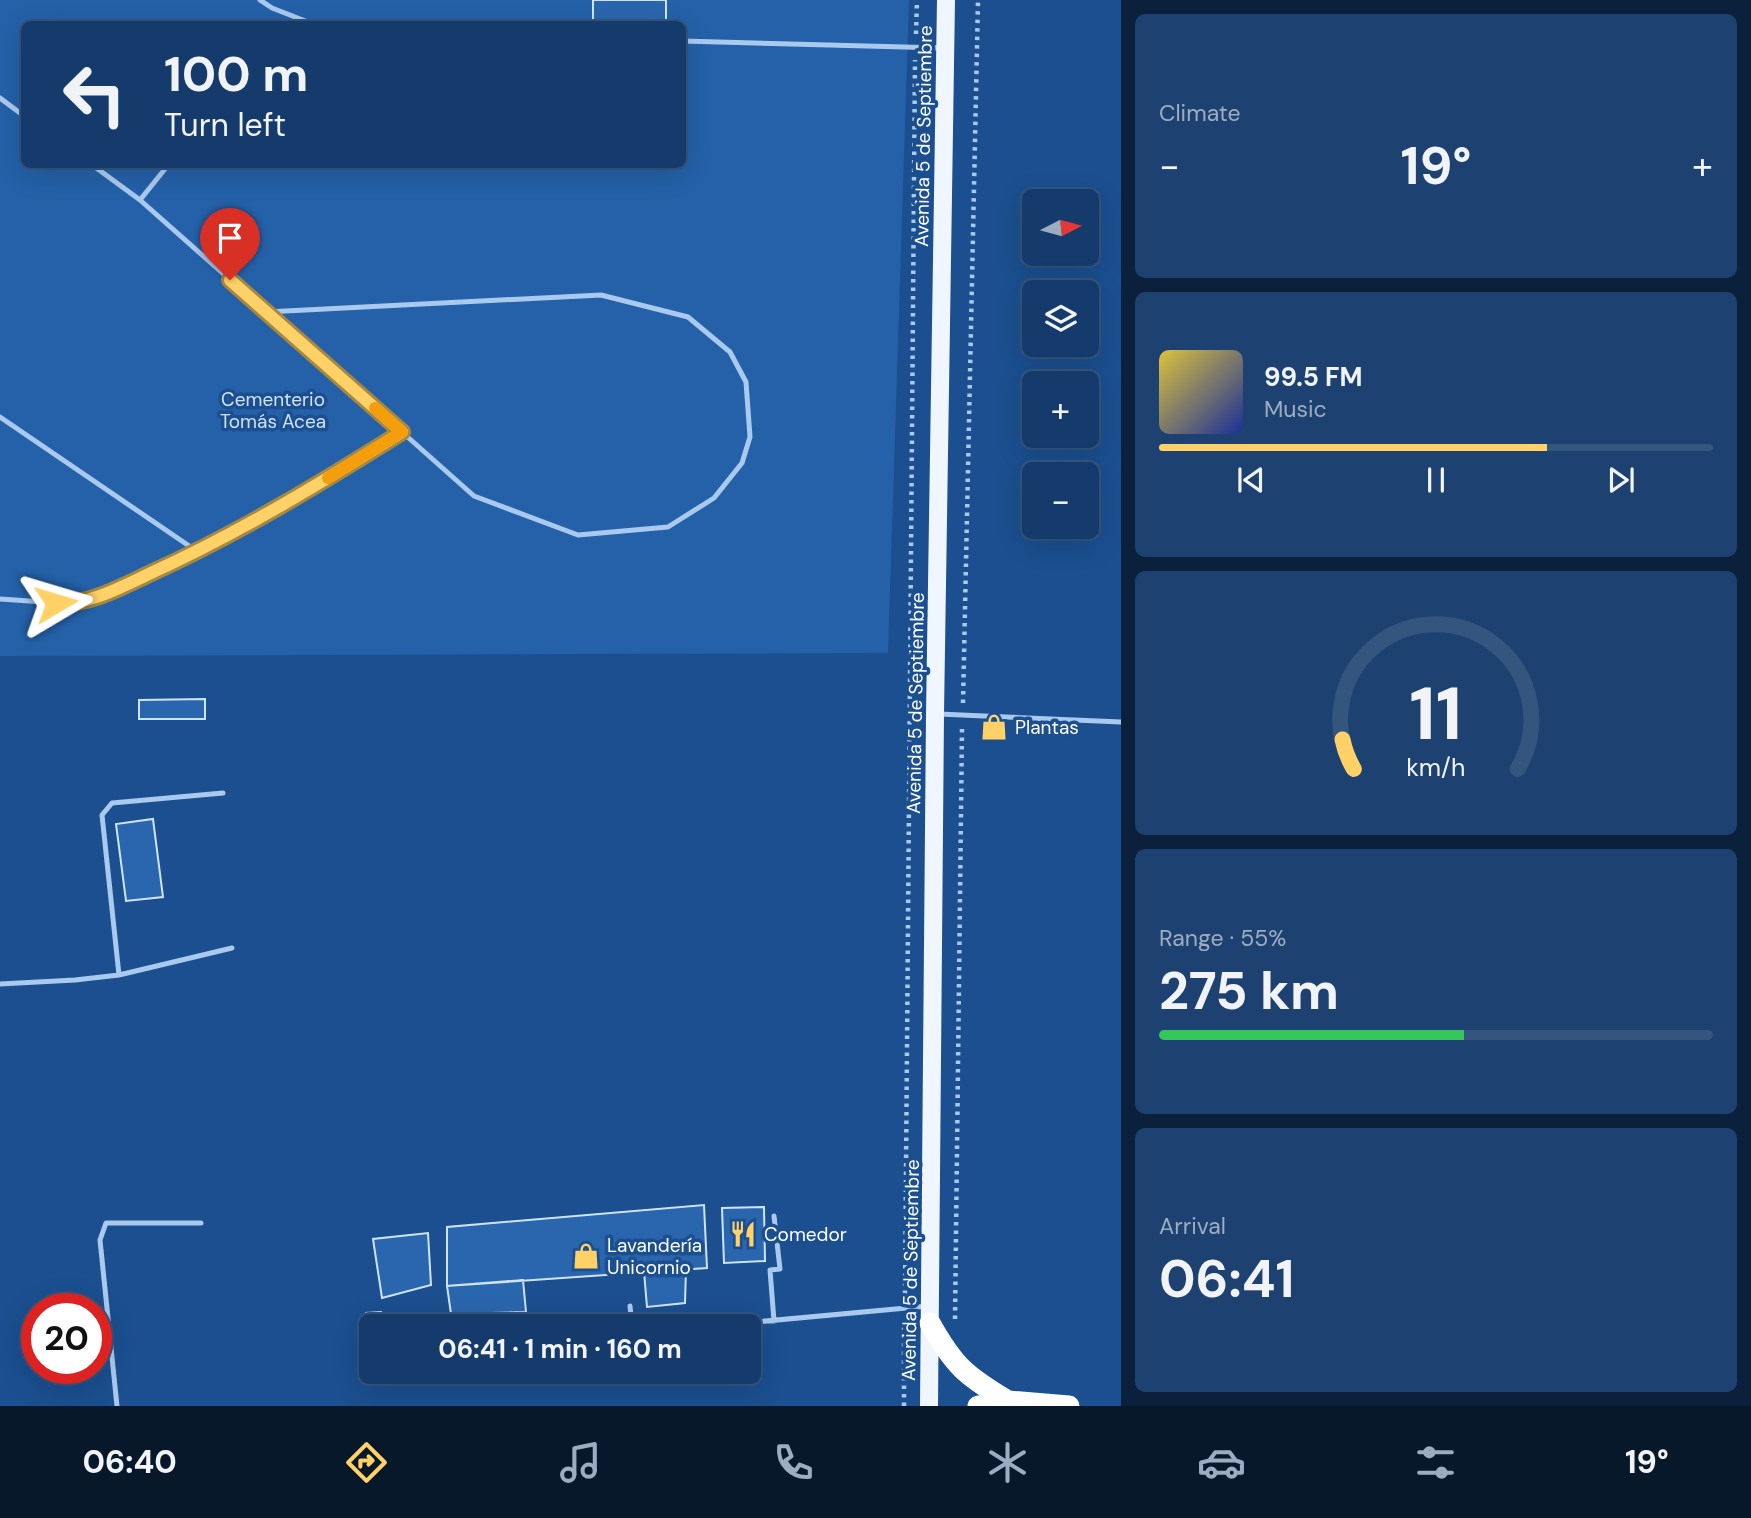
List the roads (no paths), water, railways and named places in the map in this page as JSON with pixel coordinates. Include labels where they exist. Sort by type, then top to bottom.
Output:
[{"type":"highway","points":[[930,1315],[948,1355],[973,1380],[1009,1401]]},
{"type":"highway","points":[[978,1406],[1009,1401],[1069,1406]]},
{"type":"main road","name":"Avenida 5 de Septiembre","points":[[929,1406],[935,714],[946,0]]},
{"type":"lane","points":[[260,0],[272,8],[305,21]]},
{"type":"lane","points":[[686,41],[945,49]]},
{"type":"lane","points":[[0,98],[21,115]]},
{"type":"lane","points":[[96,168],[140,200],[266,312],[474,496],[578,535],[668,527],[714,498],[742,463],[750,437],[746,382],[736,362],[730,352],[688,317],[601,295],[266,312]]},
{"type":"lane","points":[[140,200],[166,168]]},
{"type":"lane","points":[[0,417],[198,552]]},
{"type":"lane","points":[[0,598],[74,604],[107,594],[198,552],[304,493],[402,432]]},
{"type":"lane","points":[[935,714],[1121,722]]},
{"type":"lane","points":[[120,975],[102,816],[112,803],[223,793]]},
{"type":"lane","points":[[0,984],[120,975],[232,948]]},
{"type":"lane","points":[[774,1216],[780,1269],[770,1270],[774,1321]]},
{"type":"lane","points":[[117,1406],[100,1240],[106,1223],[201,1223]]},
{"type":"lane","points":[[631,1306],[631,1314]]},
{"type":"lane","points":[[761,1322],[905,1309],[930,1315]]},
{"type":"place","name":"Plantas","points":[[994,727]]},
{"type":"place","name":"Comedor","points":[[743,1234]]},
{"type":"place","name":"Lavandería Unicornio","points":[[586,1256]]},
{"type":"park label","name":"Cementerio Tomás Acea","points":[[273,410]]}]
